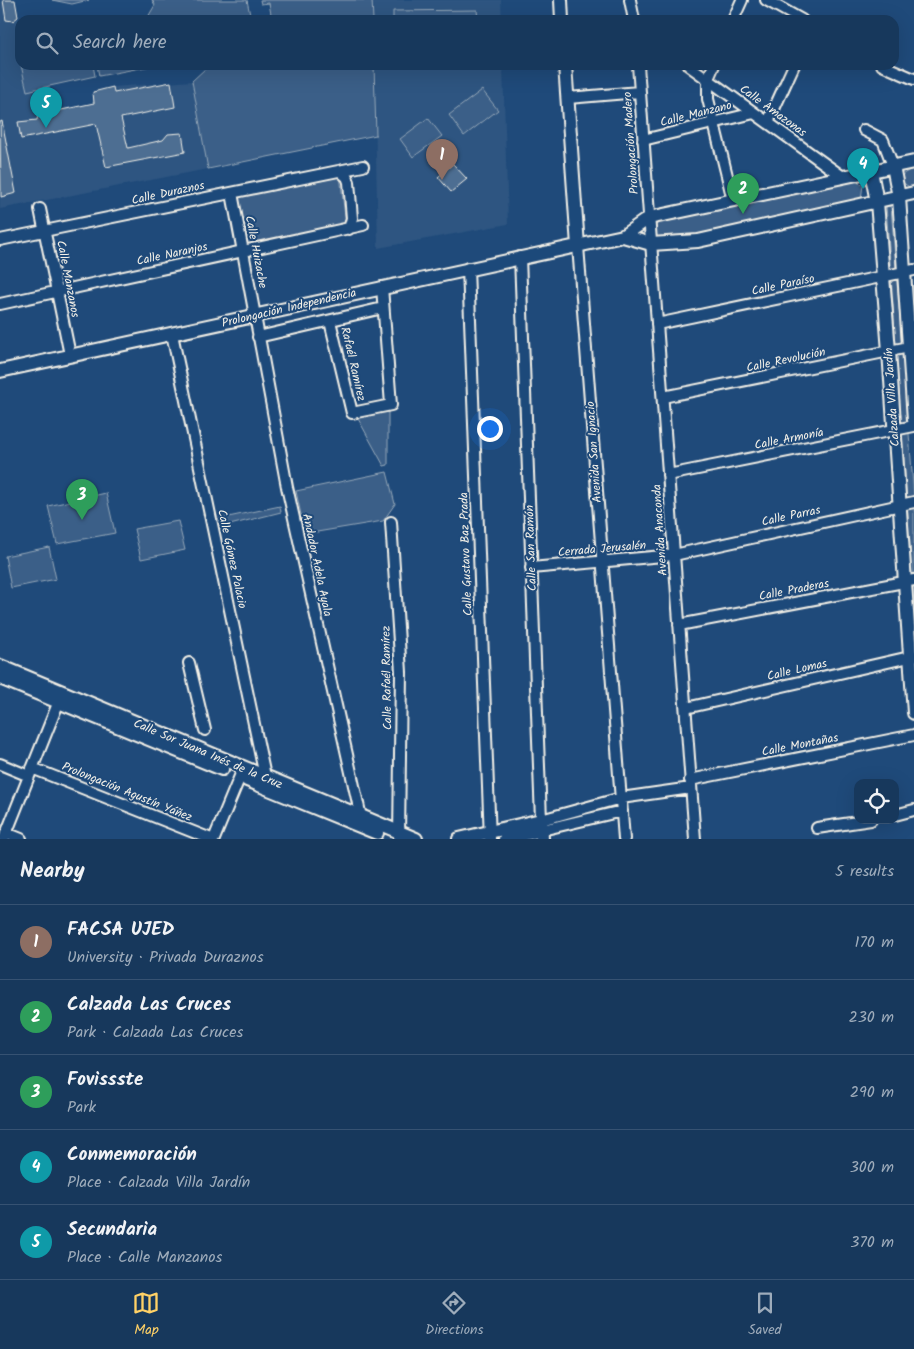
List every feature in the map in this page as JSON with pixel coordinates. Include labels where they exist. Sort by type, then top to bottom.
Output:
[{"type":"street","points":[[561,0],[562,15]]},
{"type":"street","points":[[630,0],[633,15]]},
{"type":"street","points":[[735,15],[742,0]]},
{"type":"street","points":[[766,0],[793,15]]},
{"type":"street","name":"Avenida San Ignacio","points":[[566,70],[578,246],[624,839]]},
{"type":"street","name":"Prolongación Madero","points":[[638,70],[649,218]]},
{"type":"street","name":"Calle Amazonas","points":[[695,70],[843,177]]},
{"type":"street","points":[[712,70],[706,89],[734,200]]},
{"type":"street","points":[[768,122],[792,70]]},
{"type":"street","points":[[893,70],[914,79]]},
{"type":"street","points":[[568,98],[640,92]]},
{"type":"street","name":"Calle Manzano","points":[[643,140],[754,113]]},
{"type":"street","points":[[864,130],[883,140],[893,166]]},
{"type":"street","points":[[623,236],[649,218],[914,162]]},
{"type":"street","name":"Calle Duraznos","points":[[0,240],[363,166]]},
{"type":"street","name":"Calzada Villa Jardín","points":[[893,166],[909,271],[914,420]]},
{"type":"street","points":[[340,171],[347,177],[349,182],[352,218],[349,229]]},
{"type":"street","name":"Calzada Villa Jardín","points":[[872,171],[877,202],[890,351],[900,505],[910,581],[914,713]]},
{"type":"street","name":"Calle Huizache","points":[[232,193],[255,316]]},
{"type":"street","points":[[623,236],[651,244],[698,241],[914,193]]},
{"type":"street","name":"Calle Manzanos","points":[[40,209],[70,354]]},
{"type":"street","name":"Avenida Anaconda","points":[[649,218],[680,625],[694,839]]},
{"type":"street","name":"Calle Naranjos","points":[[0,304],[363,226]]},
{"type":"street","name":"Prolongación Independencia","points":[[0,370],[623,236]]},
{"type":"street","name":"Calle San Ramón","points":[[520,257],[542,830]]},
{"type":"street","name":"Calle Gustavo Baz Prada","points":[[468,268],[490,836]]},
{"type":"street","name":"Calle Paraíso","points":[[657,324],[909,271]]},
{"type":"street","points":[[258,337],[383,308],[382,287]]},
{"type":"street","name":"Rafaél Ramírez","points":[[330,320],[352,413],[391,405],[383,308]]},
{"type":"street","name":"Andador Adela Ayala","points":[[255,316],[298,542],[360,817]]},
{"type":"street","name":"Calle Gómez Palacio","points":[[172,334],[266,783]]},
{"type":"street","name":"Calle Revolución","points":[[662,398],[912,347]]},
{"type":"street","name":"Calle Armonía","points":[[668,475],[914,426]]},
{"type":"street","name":"Calle Parras","points":[[674,555],[914,502]]},
{"type":"street","name":"Calle Rafaél Ramírez","points":[[391,522],[401,672],[397,837]]},
{"type":"street","name":"Cerrada Jerusalén","points":[[531,568],[674,555]]},
{"type":"street","name":"Calle Praderas","points":[[680,625],[910,581]]},
{"type":"street","name":"Calle Lomas","points":[[686,708],[912,657]]},
{"type":"street","points":[[189,663],[205,730]]},
{"type":"street","name":"Calle Sor Juana Inés de la Cruz","points":[[0,666],[61,697],[266,783],[397,837],[416,839]]},
{"type":"street","name":"Calle Sor Juana Inés de la Cruz","points":[[0,678],[61,697]]},
{"type":"street","points":[[20,839],[5,836],[61,697]]},
{"type":"street","name":"Calle Montañas","points":[[621,798],[914,735]]},
{"type":"street","name":"Prolongación Agustín Yáñez","points":[[0,764],[31,772],[213,839]]},
{"type":"street","points":[[213,839],[241,772]]},
{"type":"street","name":"Calle Sor Juana Inés de la Cruz","points":[[266,783],[360,817],[397,837]]},
{"type":"street","points":[[459,839],[542,830],[621,798]]},
{"type":"street","points":[[899,814],[914,810]]},
{"type":"street","points":[[505,839],[622,811]]},
{"type":"street","points":[[817,828],[854,823]]},
{"type":"shaded area","points":[[0,0],[14,0],[17,15],[15,15],[15,70],[29,70],[38,114],[94,103],[93,92],[113,87],[192,81],[208,169],[0,209]]},
{"type":"shaded area","points":[[52,0],[89,0],[72,4]]},
{"type":"shaded area","points":[[152,0],[247,0],[250,15],[149,15],[155,5]]},
{"type":"shaded area","points":[[260,0],[372,0],[373,15],[271,15],[269,3],[261,4]]},
{"type":"shaded area","points":[[372,0],[501,0],[502,15],[373,15]]},
{"type":"shaded area","points":[[477,10],[478,15],[393,15],[393,11]]},
{"type":"shaded area","points":[[22,70],[94,70],[95,76],[27,91]]},
{"type":"shaded area","points":[[98,70],[130,70],[99,76]]},
{"type":"shaded area","points":[[204,70],[374,70],[376,135],[208,169],[192,81]]},
{"type":"shaded area","points":[[374,70],[503,70],[508,224],[378,248]]},
{"type":"shaded area","points":[[482,90],[498,110],[464,136],[449,115]]},
{"type":"shaded area","points":[[428,118],[442,136],[413,157],[400,139]]},
{"type":"shaded area","points":[[914,167],[914,189],[912,189],[902,182],[902,175]]},
{"type":"shaded area","points":[[340,175],[346,225],[241,247],[232,196]]},
{"type":"shaded area","points":[[853,180],[863,185],[861,199],[676,240],[658,239],[654,234],[654,225],[660,220]]},
{"type":"shaded area","points":[[886,205],[891,207],[914,497],[914,603]]},
{"type":"shaded area","points":[[388,408],[388,465],[384,466],[356,415]]},
{"type":"shaded area","points":[[387,472],[395,504],[383,521],[305,534],[296,491]]},
{"type":"shaded area","points":[[106,493],[115,533],[57,544],[48,506]]},
{"type":"shaded area","points":[[280,506],[281,512],[222,527],[219,519]]},
{"type":"shaded area","points":[[178,521],[185,550],[141,559],[134,529]]},
{"type":"shaded area","points":[[49,547],[56,579],[11,588],[5,556]]},
{"type":"building","points":[[3,0],[15,0],[18,15],[15,15],[13,21],[6,20]]},
{"type":"building","points":[[171,82],[175,107],[121,118],[128,148],[163,140],[168,134],[182,133],[185,152],[106,167],[96,124],[21,139],[18,122],[37,120],[38,115],[94,103],[93,92],[113,87],[114,93]]},
{"type":"building","points":[[2,121],[16,193],[1,197],[0,122]]},
{"type":"building","points":[[453,164],[467,179],[451,192],[438,177]]},
{"type":"place","name":"Secundaria","points":[[46,128]]},
{"type":"place","name":"FACSA UJED","points":[[442,180]]},
{"type":"place","name":"Conmemoración","points":[[863,189]]},
{"type":"place","name":"Calzada Las Cruces","points":[[743,214]]},
{"type":"place","name":"Fovissste","points":[[82,520]]}]
